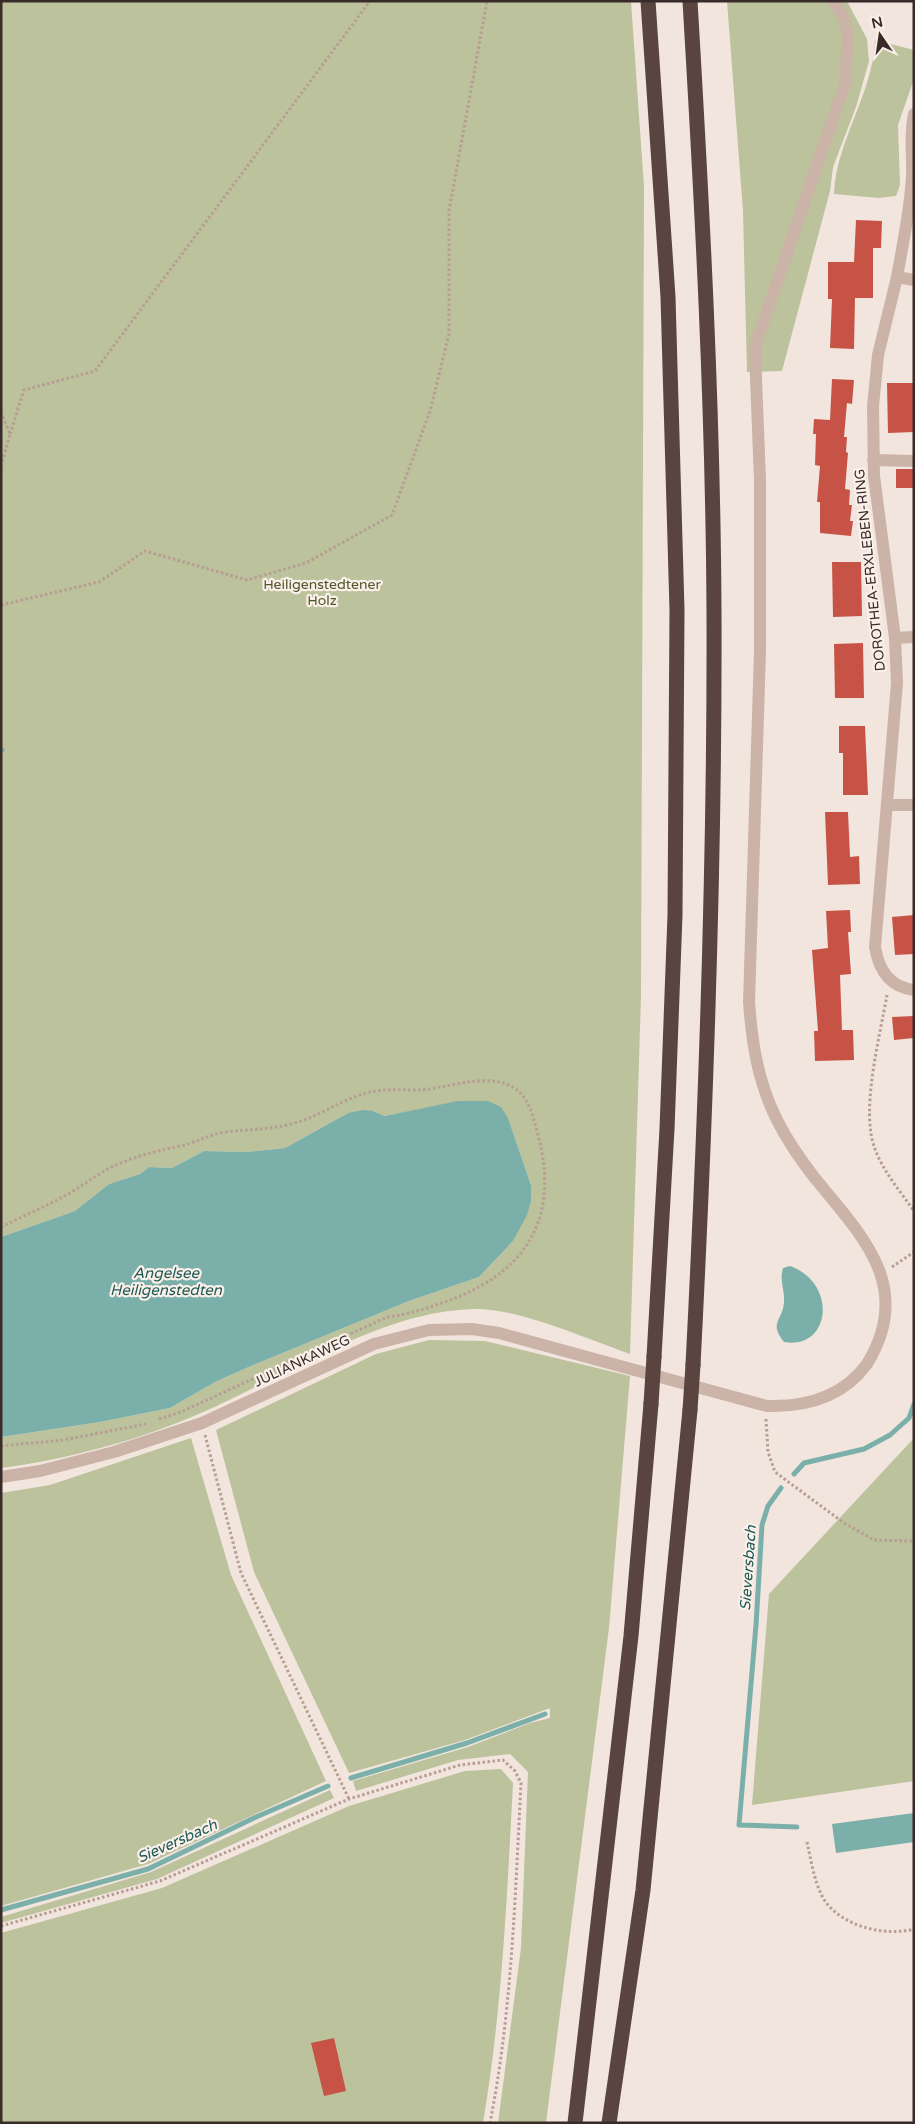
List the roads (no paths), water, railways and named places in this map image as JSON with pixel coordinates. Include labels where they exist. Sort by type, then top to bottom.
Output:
[{"type":"highway","points":[[575,2123],[630,1646],[651,1404],[667,1129],[675,925],[677,610],[668,297],[648,1]]},
{"type":"highway","points":[[609,2123],[643,1890],[690,1410],[705,1132],[712,923],[714,609],[707,295],[690,1]]},
{"type":"street","name":"JULIANKAWEG","points":[[1,1477],[40,1471],[114,1452],[202,1423],[374,1344],[429,1330],[472,1329],[499,1333],[767,1406],[789,1406],[814,1401],[842,1388],[862,1370],[880,1340],[889,1312],[889,1294],[884,1272],[866,1238],[813,1176],[777,1121],[764,1092],[755,1060],[749,1002],[760,642],[760,480],[755,352],[756,343],[845,84],[848,35],[845,20],[834,1]]},
{"type":"street","name":"DOROTHEA-ERXLEBEN-RING","points":[[914,114],[910,136],[912,169],[910,196],[897,277],[878,355],[873,406],[873,460],[895,638],[897,683],[875,947],[880,966],[893,983],[914,990]]},
{"type":"street","points":[[897,277],[914,280]]},
{"type":"street","points":[[873,460],[914,461]]},
{"type":"street","points":[[895,638],[914,637]]},
{"type":"street","points":[[887,805],[914,804]]},
{"type":"water","name":"Angelsee Heiligenstedten","points":[[458,1101],[488,1101],[501,1107],[508,1118],[531,1185],[531,1201],[527,1215],[513,1241],[479,1277],[409,1301],[251,1366],[217,1381],[170,1408],[100,1422],[1,1437],[1,1237],[75,1211],[109,1184],[140,1174],[149,1167],[172,1168],[204,1151],[246,1152],[285,1148],[348,1113],[363,1110],[373,1111],[385,1116]]},
{"type":"water","points":[[790,1266],[805,1274],[816,1286],[822,1300],[823,1313],[819,1326],[812,1336],[800,1342],[784,1342],[777,1330],[784,1302],[783,1268]]},
{"type":"water","points":[[914,1813],[914,1842],[836,1853],[832,1824]]},
{"type":"waterway","name":"Sieversbach","points":[[794,1474],[804,1463],[864,1449],[890,1435],[909,1418],[914,1404]]},
{"type":"waterway","points":[[781,1488],[768,1506],[762,1525],[756,1625],[739,1825],[797,1827]]},
{"type":"waterway","name":"Sieversbach","points":[[351,1778],[467,1743],[545,1714]]},
{"type":"waterway","name":"Sieversbach","points":[[1,1910],[148,1869],[256,1817],[328,1786]]},
{"type":"park label","name":"Heiligenstedtener Holz","points":[[322,592]]}]
